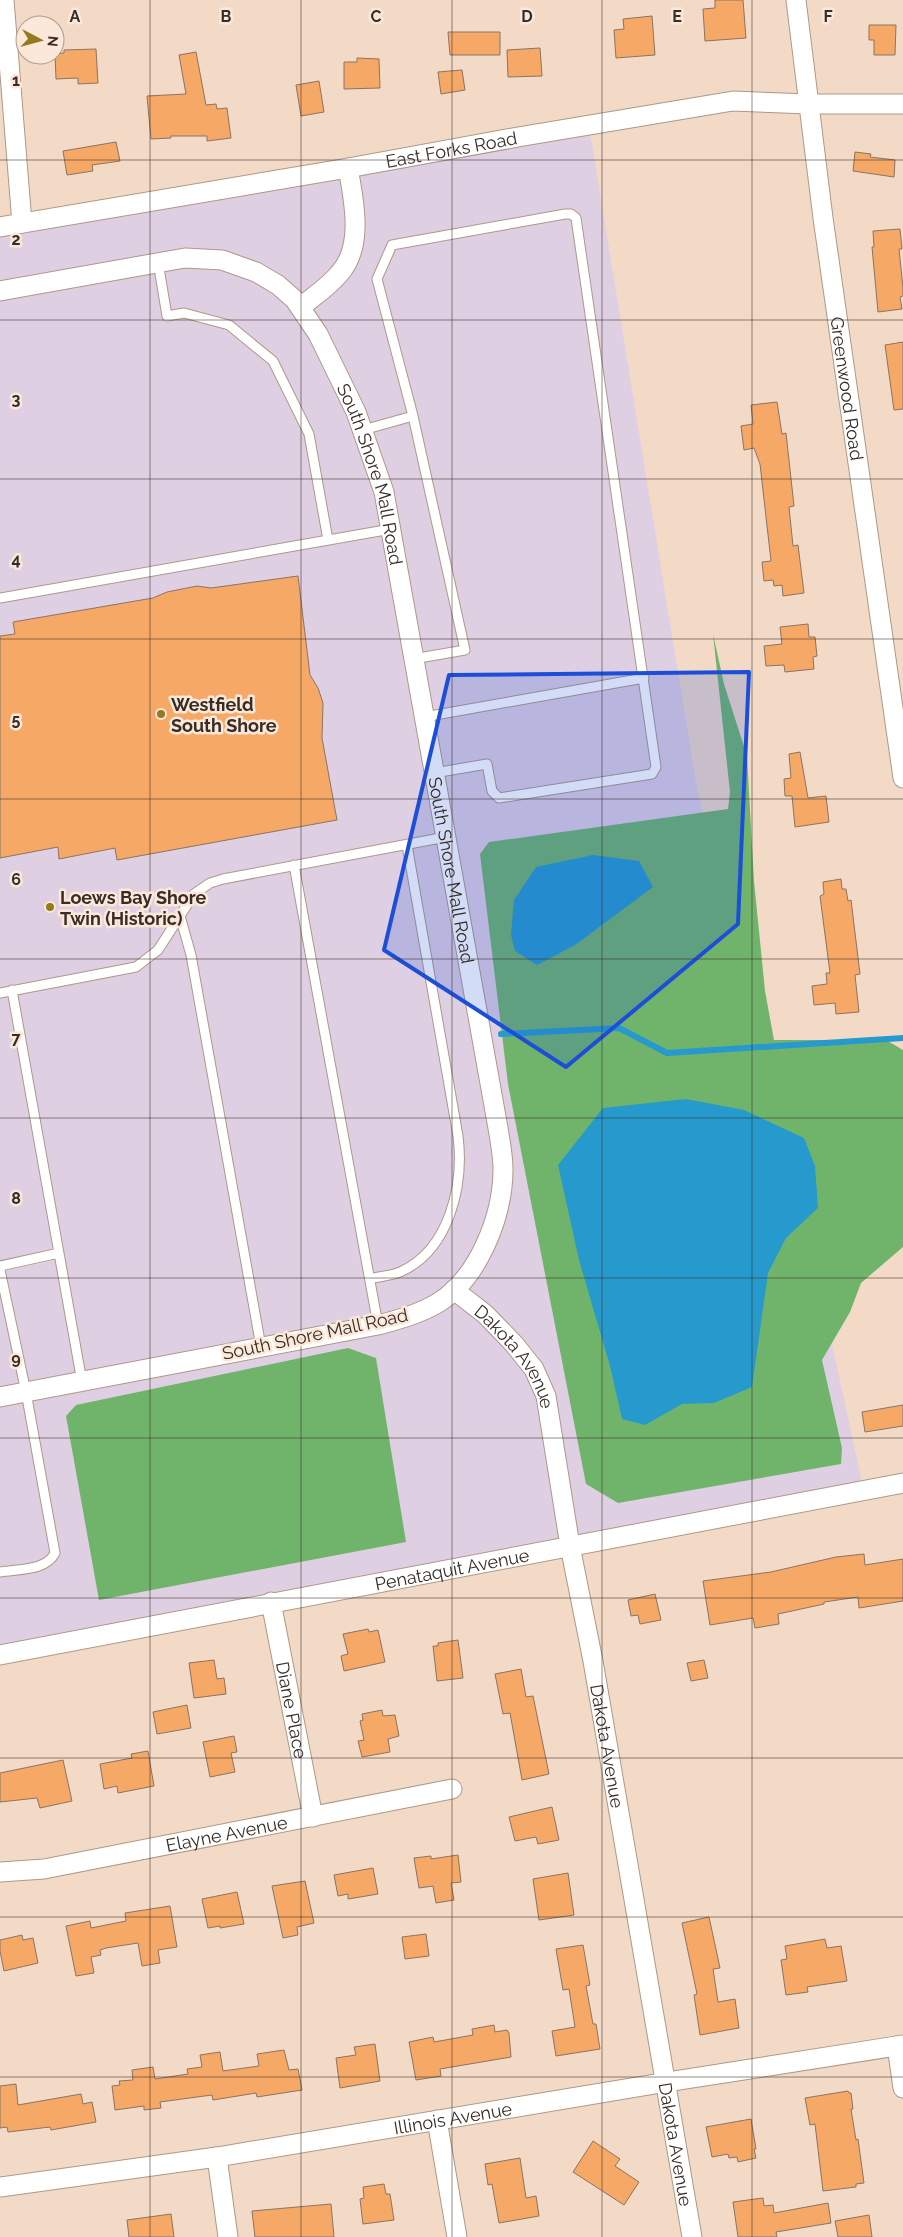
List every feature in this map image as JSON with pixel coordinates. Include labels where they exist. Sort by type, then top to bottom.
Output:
[{"type":"street","points":[[4,0],[22,223]]},
{"type":"street","name":"Greenwood Road","points":[[796,0],[823,218],[903,778]]},
{"type":"street","name":"East Forks Road","points":[[0,227],[733,101],[809,104],[903,104]]},
{"type":"street","points":[[300,307],[340,273],[350,256],[355,224],[348,168]]},
{"type":"street","name":"South Shore Mall Road","points":[[0,290],[158,262],[208,258],[234,263],[266,277],[286,292],[300,307],[318,334],[363,430],[379,476],[391,529],[498,1128],[503,1169],[500,1203],[491,1232],[473,1266],[454,1290],[436,1304],[378,1325],[0,1397]]},
{"type":"street","name":"Dakota Avenue","points":[[454,1290],[500,1328],[526,1358],[541,1382],[548,1406],[570,1546],[593,1661],[667,2082],[692,2237]]},
{"type":"street","name":"Penataquit Avenue","points":[[0,1654],[903,1483]]},
{"type":"street","name":"Diane Place","points":[[271,1602],[314,1817]]},
{"type":"street","name":"Elayne Avenue","points":[[0,1872],[44,1870],[452,1789]]},
{"type":"street","points":[[900,2045],[903,2088]]},
{"type":"street","name":"Illinois Avenue","points":[[0,2187],[217,2157],[900,2045]]},
{"type":"street","points":[[438,2120],[457,2237]]},
{"type":"street","points":[[217,2157],[228,2237]]},
{"type":"lane","points":[[413,660],[465,650],[413,416],[377,279],[392,245],[571,214],[576,218],[656,756],[656,767],[652,774],[500,798],[492,791],[487,764],[434,773]]},
{"type":"lane","points":[[158,262],[167,316],[184,313],[229,325],[273,361],[309,434],[328,540]]},
{"type":"lane","points":[[363,430],[413,416]]},
{"type":"lane","points":[[0,598],[391,529]]},
{"type":"lane","points":[[424,717],[644,678]]},
{"type":"lane","points":[[0,993],[136,967],[158,950],[194,894],[210,883],[446,837]]},
{"type":"lane","points":[[370,1278],[399,1272],[422,1259],[440,1237],[460,1179],[458,1136],[407,844]]},
{"type":"lane","points":[[294,866],[378,1325]]},
{"type":"lane","points":[[180,916],[192,965],[261,1347]]},
{"type":"lane","points":[[12,990],[82,1382]]},
{"type":"lane","points":[[0,1572],[39,1566],[51,1560],[55,1553],[26,1392],[0,1268],[59,1253]]},
{"type":"highlighted area","points":[[749,672],[738,924],[566,1067],[384,950],[449,675]]},
{"type":"shaded area","points":[[589,125],[697,789],[773,1073],[864,1491],[0,1655],[0,227]]},
{"type":"green space","points":[[713,634],[724,684],[747,756],[754,881],[765,991],[774,1040],[886,1040],[903,1050],[903,1247],[861,1283],[850,1312],[822,1360],[842,1448],[841,1464],[618,1503],[586,1484],[508,1084],[480,854],[489,842],[728,809],[730,792]]},
{"type":"green space","points":[[348,1348],[376,1358],[406,1542],[99,1600],[66,1416],[76,1405]]},
{"type":"water","points":[[593,855],[639,861],[653,887],[575,945],[537,965],[515,951],[511,935],[514,900],[536,867]]},
{"type":"water","points":[[686,1099],[744,1110],[804,1138],[815,1166],[818,1208],[786,1238],[768,1273],[752,1387],[714,1403],[682,1404],[645,1425],[622,1419],[610,1366],[579,1260],[558,1165],[603,1108]]},
{"type":"building","points":[[715,0],[743,0],[746,38],[705,41],[703,9],[715,8]]},
{"type":"building","points":[[652,16],[655,55],[616,58],[614,30],[624,29],[623,19]]},
{"type":"building","points":[[869,25],[896,25],[895,55],[874,55],[874,40],[869,40]]},
{"type":"building","points":[[448,32],[500,32],[500,55],[450,55]]},
{"type":"building","points":[[540,48],[542,76],[508,77],[507,50]]},
{"type":"building","points":[[96,49],[98,83],[78,84],[78,78],[56,79],[55,65],[65,65],[65,50]]},
{"type":"building","points":[[196,52],[206,105],[216,104],[217,109],[227,108],[231,138],[207,141],[207,136],[171,136],[171,138],[151,139],[147,96],[186,94],[179,55]]},
{"type":"building","points":[[357,58],[379,59],[380,88],[344,89],[344,62],[357,62]]},
{"type":"building","points":[[462,70],[465,90],[441,94],[438,72]]},
{"type":"building","points":[[319,81],[324,112],[301,116],[296,85]]},
{"type":"building","points":[[116,142],[120,161],[92,165],[93,171],[67,175],[63,151]]},
{"type":"building","points":[[855,152],[871,154],[870,157],[895,160],[894,177],[853,171]]},
{"type":"building","points":[[900,229],[902,249],[899,249],[903,296],[900,297],[902,309],[878,312],[872,247],[874,247],[873,231]]},
{"type":"building","points":[[903,342],[903,409],[894,410],[885,345]]},
{"type":"building","points":[[777,402],[782,434],[786,433],[794,506],[789,507],[793,546],[798,545],[804,593],[783,596],[782,585],[774,586],[773,580],[764,581],[762,562],[771,561],[760,464],[754,448],[744,450],[741,426],[753,424],[751,405]]},
{"type":"building","name":"Westfield South Shore","points":[[298,576],[310,675],[318,688],[323,703],[322,738],[337,820],[117,860],[115,848],[59,859],[58,847],[0,858],[0,636],[15,634],[13,622],[153,598],[167,592],[197,586],[211,588]]},
{"type":"building","points":[[808,624],[809,637],[815,637],[817,656],[813,657],[814,669],[785,672],[784,665],[766,666],[764,646],[782,644],[780,627]]},
{"type":"building","points":[[800,752],[808,798],[826,796],[829,822],[795,827],[792,796],[785,796],[784,779],[791,778],[789,754]]},
{"type":"building","points":[[841,879],[842,889],[846,889],[848,901],[851,900],[860,974],[855,975],[859,1012],[836,1014],[835,1003],[814,1005],[812,986],[827,984],[826,973],[830,973],[820,896],[824,894],[823,882]]},
{"type":"building","points":[[903,1405],[903,1426],[865,1432],[862,1412]]},
{"type":"building","points":[[864,1554],[865,1565],[903,1559],[903,1601],[859,1608],[858,1597],[824,1602],[824,1604],[778,1614],[779,1624],[755,1628],[753,1618],[710,1625],[703,1581],[771,1572],[836,1557]]},
{"type":"building","points":[[655,1594],[661,1620],[640,1624],[638,1615],[631,1616],[628,1600]]},
{"type":"building","points":[[368,1629],[369,1632],[378,1630],[385,1662],[344,1671],[341,1656],[348,1654],[343,1634]]},
{"type":"building","points":[[458,1640],[463,1678],[437,1681],[433,1646],[438,1646],[438,1643]]},
{"type":"building","points":[[214,1660],[217,1679],[224,1678],[226,1694],[194,1698],[189,1663]]},
{"type":"building","points":[[704,1660],[708,1678],[691,1681],[687,1663]]},
{"type":"building","points":[[521,1669],[526,1697],[533,1696],[549,1774],[522,1780],[510,1713],[503,1714],[495,1674]]},
{"type":"building","points":[[187,1705],[191,1728],[157,1734],[153,1712]]},
{"type":"building","points":[[382,1710],[383,1716],[395,1715],[399,1736],[388,1739],[390,1752],[362,1757],[358,1741],[364,1740],[360,1721],[363,1720],[362,1714]]},
{"type":"building","points":[[234,1736],[237,1752],[231,1753],[235,1772],[210,1777],[203,1742]]},
{"type":"building","points":[[148,1751],[154,1786],[118,1793],[117,1786],[104,1789],[100,1764],[132,1758],[131,1754]]},
{"type":"building","points":[[63,1760],[72,1801],[40,1808],[37,1798],[0,1802],[0,1773]]},
{"type":"building","points":[[552,1807],[559,1840],[538,1844],[536,1837],[515,1841],[509,1817]]},
{"type":"building","points":[[458,1855],[461,1882],[451,1883],[454,1900],[436,1903],[433,1886],[419,1888],[414,1858],[431,1856],[431,1859]]},
{"type":"building","points":[[373,1868],[378,1894],[348,1899],[348,1894],[338,1896],[334,1875]]},
{"type":"building","points":[[568,1873],[574,1915],[539,1920],[533,1879]]},
{"type":"building","points":[[305,1881],[314,1923],[297,1927],[298,1935],[283,1938],[272,1886]]},
{"type":"building","points":[[237,1892],[244,1924],[208,1928],[202,1899]]},
{"type":"building","points":[[170,1906],[177,1947],[158,1950],[160,1963],[142,1966],[138,1943],[100,1950],[101,1955],[91,1957],[94,1973],[76,1976],[66,1926],[90,1921],[91,1928],[126,1921],[125,1913]]},
{"type":"building","points":[[709,1917],[720,1968],[713,1969],[718,2002],[735,1999],[739,2028],[700,2035],[694,1995],[697,1994],[682,1923]]},
{"type":"building","points":[[426,1934],[429,1956],[405,1959],[402,1937]]},
{"type":"building","points":[[22,1935],[23,1940],[33,1938],[38,1963],[4,1971],[0,1940]]},
{"type":"building","points":[[825,1939],[827,1948],[841,1946],[847,1981],[807,1987],[808,1992],[786,1995],[781,1960],[787,1959],[785,1946]]},
{"type":"building","points":[[583,1945],[590,1985],[586,1986],[593,2024],[596,2024],[600,2049],[556,2056],[552,2031],[575,2027],[569,1989],[563,1990],[556,1949]]},
{"type":"building","points":[[494,2025],[495,2032],[507,2030],[509,2033],[511,2057],[440,2069],[441,2076],[416,2080],[409,2042],[433,2037],[434,2042],[473,2035],[472,2029]]},
{"type":"building","points":[[375,2044],[380,2081],[340,2088],[336,2058],[356,2055],[354,2047]]},
{"type":"building","points":[[284,2050],[289,2070],[298,2069],[302,2090],[257,2097],[256,2093],[213,2100],[212,2095],[160,2102],[161,2108],[144,2110],[144,2106],[115,2110],[112,2086],[120,2085],[119,2081],[133,2080],[132,2070],[153,2067],[155,2079],[188,2074],[187,2069],[202,2067],[200,2055],[220,2052],[223,2071],[259,2066],[257,2054]]},
{"type":"building","points":[[16,2084],[18,2105],[81,2094],[83,2104],[92,2102],[96,2122],[51,2130],[50,2127],[8,2132],[7,2127],[0,2128],[0,2086]]},
{"type":"building","points":[[848,2091],[851,2093],[853,2109],[851,2109],[856,2140],[858,2139],[864,2183],[856,2184],[856,2187],[823,2191],[815,2124],[810,2125],[805,2098]]},
{"type":"building","points":[[751,2119],[756,2158],[738,2162],[737,2157],[729,2158],[728,2154],[712,2157],[706,2127]]},
{"type":"building","points":[[593,2141],[620,2159],[615,2166],[639,2182],[624,2205],[573,2172]]},
{"type":"building","points":[[520,2158],[526,2198],[536,2196],[539,2216],[499,2223],[492,2184],[488,2185],[485,2164]]},
{"type":"building","points":[[384,2184],[386,2194],[390,2194],[394,2220],[363,2224],[360,2199],[364,2198],[363,2187]]},
{"type":"building","points":[[763,2198],[764,2206],[773,2205],[774,2213],[828,2203],[831,2223],[776,2232],[777,2237],[738,2237],[733,2202]]},
{"type":"building","points":[[331,2204],[334,2237],[255,2237],[252,2211]]},
{"type":"building","points":[[171,2214],[174,2237],[129,2237],[127,2220]]},
{"type":"building","points":[[869,2215],[872,2237],[838,2237],[835,2221]]},
{"type":"waterway","points":[[501,1034],[619,1028],[667,1053],[903,1038]]},
{"type":"place","name":"Westfield South Shore","points":[[161,714]]},
{"type":"place","name":"Loews Bay Shore Twin (Historic)","points":[[50,907]]}]
